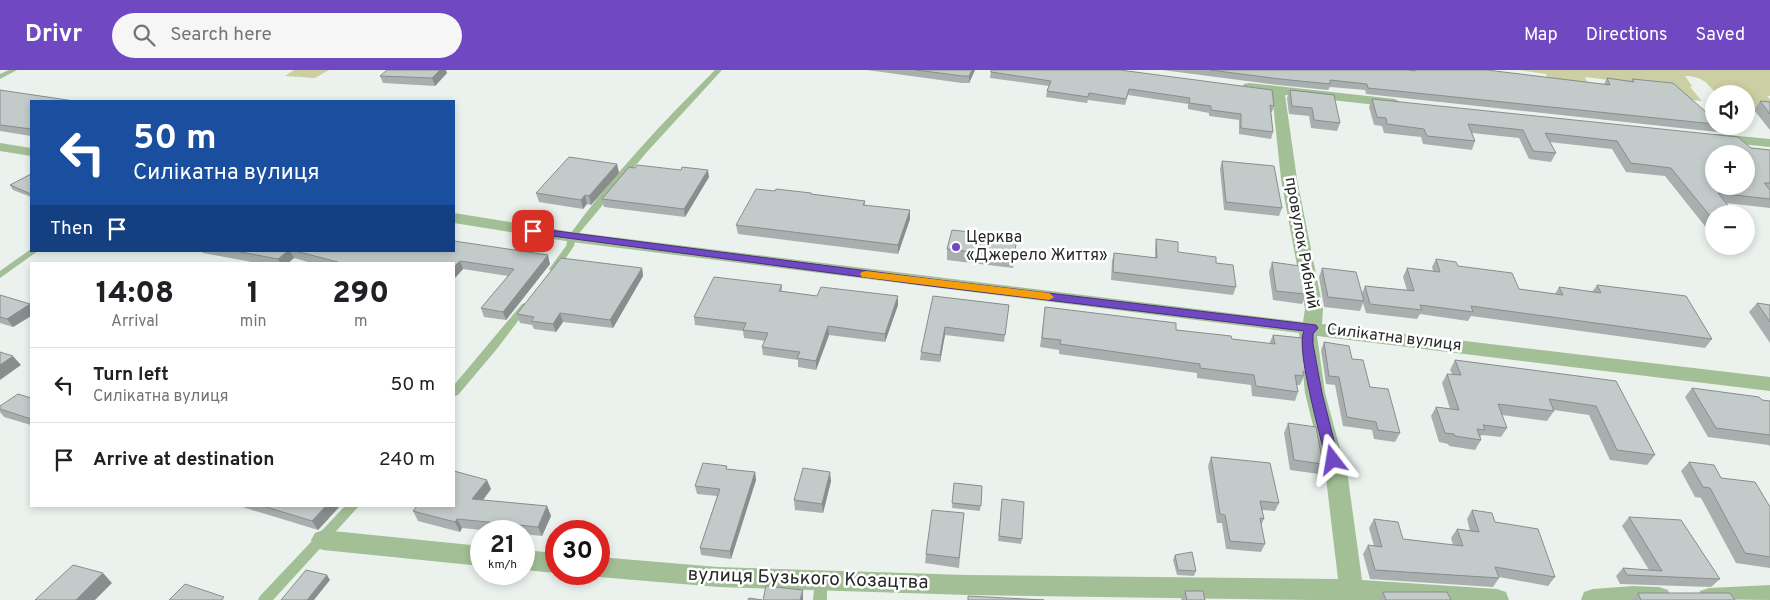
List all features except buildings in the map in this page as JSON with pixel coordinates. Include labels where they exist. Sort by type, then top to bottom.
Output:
[{"type":"street","points":[[1238,86],[1405,104]]},
{"type":"street","name":"провулок Рибний","points":[[1278,91],[1289,179],[1314,309],[1312,328],[1308,334],[1308,344],[1316,393],[1338,478],[1353,595]]},
{"type":"street","points":[[1704,136],[1770,143]]},
{"type":"street","points":[[1,148],[30,152]]},
{"type":"street","name":"Силікатна вулиця","points":[[455,218],[572,237],[931,283],[1770,384]]},
{"type":"street","points":[[323,540],[470,555]]},
{"type":"street","name":"вулиця Бузького Козацтва","points":[[610,568],[718,577],[820,590],[988,586],[1497,600]]},
{"type":"street","points":[[1592,600],[1633,597],[1727,600],[1764,597]]},
{"type":"lane","points":[[0,77],[14,70]]},
{"type":"lane","points":[[546,279],[570,246],[572,237],[625,170],[677,111],[719,70]]},
{"type":"lane","points":[[0,274],[33,252]]},
{"type":"lane","points":[[455,391],[528,302]]},
{"type":"lane","points":[[265,600],[352,507]]},
{"type":"green space","points":[[294,70],[329,70],[315,78],[285,76]]},
{"type":"green space","points":[[1519,70],[1770,70],[1770,96],[1767,96],[1770,99],[1770,112],[1755,110],[1755,85],[1709,85],[1703,80],[1685,76],[1692,86],[1690,87],[1702,101],[1680,99],[1648,85],[1585,77],[1588,84],[1547,78],[1546,74]]},
{"type":"slow traffic","points":[[866,274],[1049,297]]},
{"type":"place","name":"Церква «Джерело Життя»","points":[[956,247]]},
{"type":"route","points":[[533,231],[931,283],[1312,328],[1308,334],[1308,344],[1316,393],[1333,460]]}]
